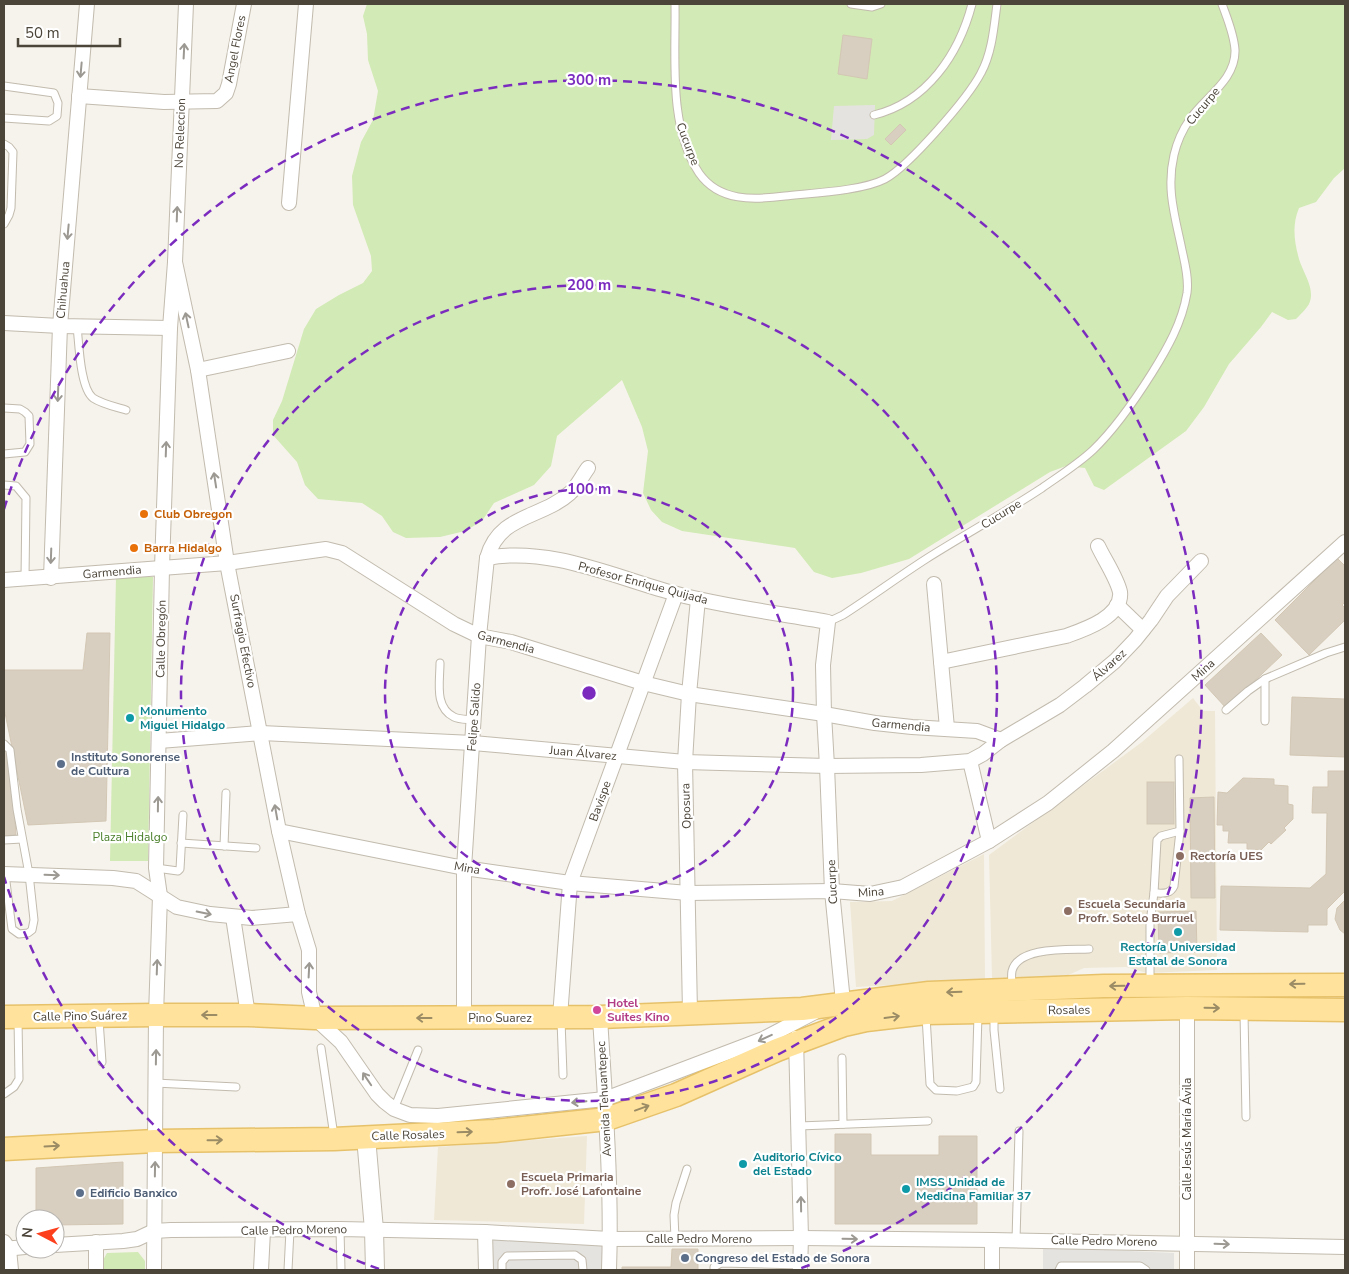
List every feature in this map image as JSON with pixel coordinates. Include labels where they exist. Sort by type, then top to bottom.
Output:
[{"type":"main road","points":[[1323,984],[1345,979]]},
{"type":"main road","name":"Rosales","points":[[792,1025],[837,1012],[929,993],[1150,986],[1345,984]]},
{"type":"main road","name":"Rosales","points":[[837,1012],[866,1020],[926,1013],[986,1011],[1187,1008],[1345,1010]]},
{"type":"main road","name":"Pino Suarez","points":[[156,1015],[464,1018],[600,1017],[690,1012],[792,1025],[837,1012]]},
{"type":"main road","name":"Calle Pino Suárez","points":[[11,1017],[156,1015]]},
{"type":"main road","name":"Calle Rosales","points":[[4,1149],[155,1141],[334,1139],[495,1131],[676,1095],[758,1058],[792,1025]]},
{"type":"street","name":"Chihuahua","points":[[50,578],[60,326],[87,4]]},
{"type":"street","name":"No Releccion","points":[[175,262],[186,4]]},
{"type":"street","name":"Angel Flores","points":[[79,96],[182,102],[217,101],[226,93],[244,4]]},
{"type":"street","points":[[289,203],[306,4]]},
{"type":"street","name":"Calle Obregón","points":[[154,1270],[156,1015],[160,896],[156,868],[162,568],[170,328],[175,262]]},
{"type":"street","name":"Surfragio Efectivo","points":[[175,262],[198,370],[228,563],[262,733],[279,831],[308,950],[310,962],[309,992],[315,1018]]},
{"type":"street","points":[[4,324],[170,328]]},
{"type":"street","points":[[198,370],[288,351]]},
{"type":"street","name":"Felipe Salido","points":[[464,1018],[464,868],[479,636],[487,558],[491,545],[497,535],[507,527],[557,502],[571,492],[588,468]]},
{"type":"street","name":"Mina","points":[[279,831],[464,868],[570,883],[688,893],[832,892],[870,894],[903,887],[989,841],[1048,803],[1113,751],[1345,542]]},
{"type":"street","points":[[941,662],[1066,636],[1100,621],[1110,614],[1120,599],[1119,590],[1098,546]]},
{"type":"street","name":"Garmendia","points":[[4,580],[228,563],[315,550],[334,550],[342,553],[454,624],[479,636],[511,642],[643,683],[689,694],[897,726],[976,731],[997,738]]},
{"type":"street","name":"Profesor Enrique Quijada","points":[[487,558],[504,554],[517,554],[554,559],[676,594],[828,622]]},
{"type":"street","name":"Álvarez","points":[[997,738],[1060,704],[1086,686],[1115,661],[1143,630],[1167,596],[1200,561]]},
{"type":"street","points":[[934,584],[947,728]]},
{"type":"street","name":"Bavispe","points":[[560,1017],[570,883],[676,594]]},
{"type":"street","name":"Oposura","points":[[690,1012],[685,762],[698,599]]},
{"type":"street","points":[[1117,605],[1143,630]]},
{"type":"street","name":"Cucurpe","points":[[828,622],[823,665],[824,714],[837,1012]]},
{"type":"street","name":"Juan Álvarez","points":[[159,741],[262,733],[473,743],[685,762],[827,766],[921,765],[970,761],[983,754],[997,738]]},
{"type":"street","points":[[970,761],[989,841]]},
{"type":"street","points":[[4,874],[112,878],[136,881],[178,907],[210,914],[252,918],[298,914]]},
{"type":"street","points":[[233,917],[248,1016]]},
{"type":"street","name":"Calle Jesús María Ávila","points":[[1187,1008],[1187,1270]]},
{"type":"street","name":"Avenida Tehuantepec","points":[[600,1017],[606,1109],[610,1239],[609,1270]]},
{"type":"street","name":"Calle Rosales","points":[[315,1018],[341,1042],[377,1094],[394,1108],[410,1115],[438,1116],[606,1109]]},
{"type":"street","points":[[792,1025],[799,1126],[800,1268]]},
{"type":"street","points":[[366,1137],[374,1230],[375,1270]]},
{"type":"street","name":"Calle Pedro Moreno","points":[[65,1244],[137,1240],[145,1234],[154,1232],[340,1229],[485,1232],[610,1239],[1016,1240],[1345,1247]]},
{"type":"street","points":[[261,1270],[263,1230]]},
{"type":"street","points":[[485,1232],[486,1270]]},
{"type":"street","points":[[992,1240],[992,1270]]},
{"type":"street","points":[[96,1242],[96,1270]]},
{"type":"street","points":[[5,1247],[11,1270]]},
{"type":"lane","name":"Cucurpe","points":[[675,4],[677,115],[689,155],[700,174],[711,186],[726,194],[744,198],[862,186],[884,179],[902,167],[950,114],[981,73],[994,30],[997,4]]},
{"type":"lane","points":[[851,4],[872,7],[881,4]]},
{"type":"lane","points":[[874,115],[890,112],[904,104],[920,93],[932,80],[947,62],[960,41],[972,4]]},
{"type":"lane","name":"Cucurpe","points":[[828,622],[843,615],[1067,470],[1094,449],[1140,391],[1174,335],[1183,312],[1187,292],[1187,273],[1172,206],[1170,192],[1171,173],[1174,154],[1181,134],[1191,118],[1225,80],[1232,67],[1235,51],[1222,4]]},
{"type":"lane","points":[[4,86],[54,93],[58,103],[57,116],[49,121],[4,118]]},
{"type":"lane","points":[[4,144],[9,146],[13,152],[11,208],[4,224]]},
{"type":"lane","points":[[77,326],[86,389],[92,397],[126,410]]},
{"type":"lane","points":[[4,408],[20,409],[28,416],[30,444],[25,452],[4,454]]},
{"type":"lane","points":[[4,485],[16,486],[26,498],[25,579]]},
{"type":"lane","points":[[1226,710],[1265,679],[1345,646]]},
{"type":"lane","points":[[440,663],[440,702],[444,710],[455,718],[474,720]]},
{"type":"lane","points":[[1265,679],[1265,722]]},
{"type":"lane","points":[[4,744],[10,750],[22,839],[29,874],[34,926],[28,933],[19,934],[12,929],[4,874]]},
{"type":"lane","points":[[1154,893],[1172,890],[1180,831],[1180,759]]},
{"type":"lane","points":[[224,846],[226,793]]},
{"type":"lane","points":[[156,868],[180,869],[183,815]]},
{"type":"lane","points":[[1150,986],[1150,922],[1154,893],[1157,840],[1161,836],[1180,831]]},
{"type":"lane","points":[[4,840],[22,839]]},
{"type":"lane","points":[[182,843],[256,848]]},
{"type":"lane","points":[[1012,990],[1012,971],[1016,964],[1027,956],[1043,951],[1089,949]]},
{"type":"lane","points":[[1244,1009],[1246,1117]]},
{"type":"lane","points":[[926,1013],[930,1084],[936,1090],[957,1091],[973,1087],[976,1082],[986,1011]]},
{"type":"lane","points":[[986,1011],[994,1030],[1000,1088]]},
{"type":"lane","points":[[99,1016],[102,1062]]},
{"type":"lane","points":[[4,1094],[14,1087],[19,1079],[11,1017]]},
{"type":"lane","points":[[560,1017],[563,1075]]},
{"type":"lane","points":[[321,1048],[334,1139]]},
{"type":"lane","points":[[394,1108],[418,1050]]},
{"type":"lane","points":[[842,1058],[844,1124]]},
{"type":"lane","points":[[155,1083],[236,1087]]},
{"type":"lane","points":[[799,1126],[928,1121]]},
{"type":"lane","points":[[1016,1240],[1019,1132]]},
{"type":"lane","points":[[675,1239],[674,1214],[687,1168]]},
{"type":"lane","points":[[340,1229],[342,1270]]},
{"type":"lane","points":[[288,1270],[290,1230]]},
{"type":"lane","points":[[502,1270],[502,1262],[507,1256],[575,1254],[582,1260],[583,1270]]},
{"type":"lane","points":[[714,1270],[714,1266],[721,1264],[800,1268]]},
{"type":"lane","points":[[1058,1270],[1061,1266],[1140,1266],[1146,1270]]},
{"type":"shaded area","points":[[875,105],[874,135],[867,139],[831,140],[834,106]]},
{"type":"shaded area","points":[[1193,698],[1203,711],[1215,711],[1217,970],[1147,973],[1126,967],[1084,968],[1064,977],[992,978],[989,855],[1142,742]]},
{"type":"shaded area","points":[[984,854],[985,980],[856,987],[850,902],[892,901]]},
{"type":"shaded area","name":"Escuela Primaria Profr. José Lafontaine","points":[[587,1136],[584,1224],[434,1220],[438,1147]]},
{"type":"shaded area","points":[[491,1235],[614,1242],[614,1270],[490,1270]]},
{"type":"shaded area","points":[[1043,1247],[1174,1253],[1174,1270],[1043,1270]]},
{"type":"green space","points":[[367,4],[1345,4],[1345,168],[1334,178],[1316,202],[1299,208],[1297,214],[1295,239],[1299,259],[1310,287],[1311,298],[1308,306],[1296,319],[1288,320],[1272,312],[1229,364],[1204,407],[1186,431],[1104,490],[1094,486],[1085,468],[1066,466],[1050,472],[909,559],[861,573],[832,578],[814,572],[795,548],[682,531],[662,522],[651,510],[643,493],[648,451],[642,427],[622,380],[557,436],[551,466],[534,485],[494,503],[482,521],[465,531],[440,537],[406,538],[393,532],[382,516],[362,503],[318,499],[305,485],[297,462],[273,435],[273,420],[282,401],[304,329],[316,309],[363,283],[372,271],[371,256],[353,205],[352,176],[361,142],[373,120],[378,91],[368,60],[367,34],[363,16]]},
{"type":"green space","name":"Plaza Hidalgo","points":[[116,576],[153,577],[148,861],[110,861]]},
{"type":"green space","points":[[138,1252],[145,1261],[145,1270],[102,1270],[102,1262],[107,1253]]},
{"type":"building","points":[[843,35],[872,39],[867,79],[838,74]]},
{"type":"building","points":[[900,124],[906,130],[891,145],[885,139]]},
{"type":"building","points":[[1337,558],[1345,566],[1345,602],[1342,605],[1345,608],[1345,620],[1309,655],[1275,620]]},
{"type":"building","name":"Instituto Sonorense de Cultura","points":[[87,633],[110,633],[106,821],[28,825],[4,708],[4,670],[83,670]]},
{"type":"building","points":[[1261,633],[1282,655],[1226,708],[1205,685]]},
{"type":"building","points":[[1292,697],[1345,699],[1345,757],[1290,755]]},
{"type":"building","points":[[4,749],[10,749],[16,835],[4,836]]},
{"type":"building","points":[[1328,771],[1345,771],[1345,891],[1327,909],[1327,925],[1308,925],[1308,932],[1220,930],[1221,886],[1310,888],[1326,874],[1327,813],[1312,813],[1313,787],[1328,787]]},
{"type":"building","points":[[1243,778],[1274,779],[1274,785],[1288,786],[1288,804],[1293,805],[1293,819],[1284,828],[1286,830],[1271,844],[1269,842],[1261,850],[1247,849],[1247,843],[1228,843],[1229,831],[1223,831],[1223,825],[1217,825],[1218,792],[1227,793]]},
{"type":"building","points":[[1147,782],[1174,782],[1174,824],[1147,824]]},
{"type":"building","points":[[1214,797],[1215,898],[1191,898],[1190,798]]},
{"type":"building","points":[[1345,900],[1345,934],[1340,930],[1335,919],[1337,908]]},
{"type":"building","name":"Rectoría Universidad Estatal de Sonora","points":[[1196,911],[1197,952],[1159,953],[1158,912]]},
{"type":"building","name":"IMSS Unidad de Medicina Familiar 37","points":[[835,1134],[871,1134],[871,1155],[939,1155],[939,1136],[977,1136],[977,1224],[835,1224]]},
{"type":"building","name":"Edificio Banxico","points":[[123,1162],[123,1224],[65,1225],[65,1209],[36,1209],[36,1168]]},
{"type":"building","name":"Congreso del Estado de Sonora","points":[[672,1249],[698,1249],[698,1270],[622,1270],[622,1267],[671,1267]]},
{"type":"place","name":"Club Obregon","points":[[144,514]]},
{"type":"place","name":"Barra Hidalgo","points":[[134,548]]},
{"type":"place","name":"Monumento Miguel Hidalgo","points":[[130,718]]},
{"type":"place","name":"Instituto Sonorense de Cultura","points":[[61,764]]},
{"type":"place","name":"Rectoría UES","points":[[1180,856]]},
{"type":"place","name":"Escuela Secundaria Profr. Sotelo Burruel","points":[[1068,911]]},
{"type":"place","name":"Rectoría Universidad Estatal de Sonora","points":[[1178,932]]},
{"type":"place","name":"Hotel Suites Kino","points":[[597,1010]]},
{"type":"place","name":"Auditorio Cívico del Estado","points":[[743,1164]]},
{"type":"place","name":"Escuela Primaria Profr. José Lafontaine","points":[[511,1184]]},
{"type":"place","name":"IMSS Unidad de Medicina Familiar 37","points":[[906,1189]]},
{"type":"place","name":"Edificio Banxico","points":[[80,1193]]},
{"type":"place","name":"Congreso del Estado de Sonora","points":[[685,1258]]}]
